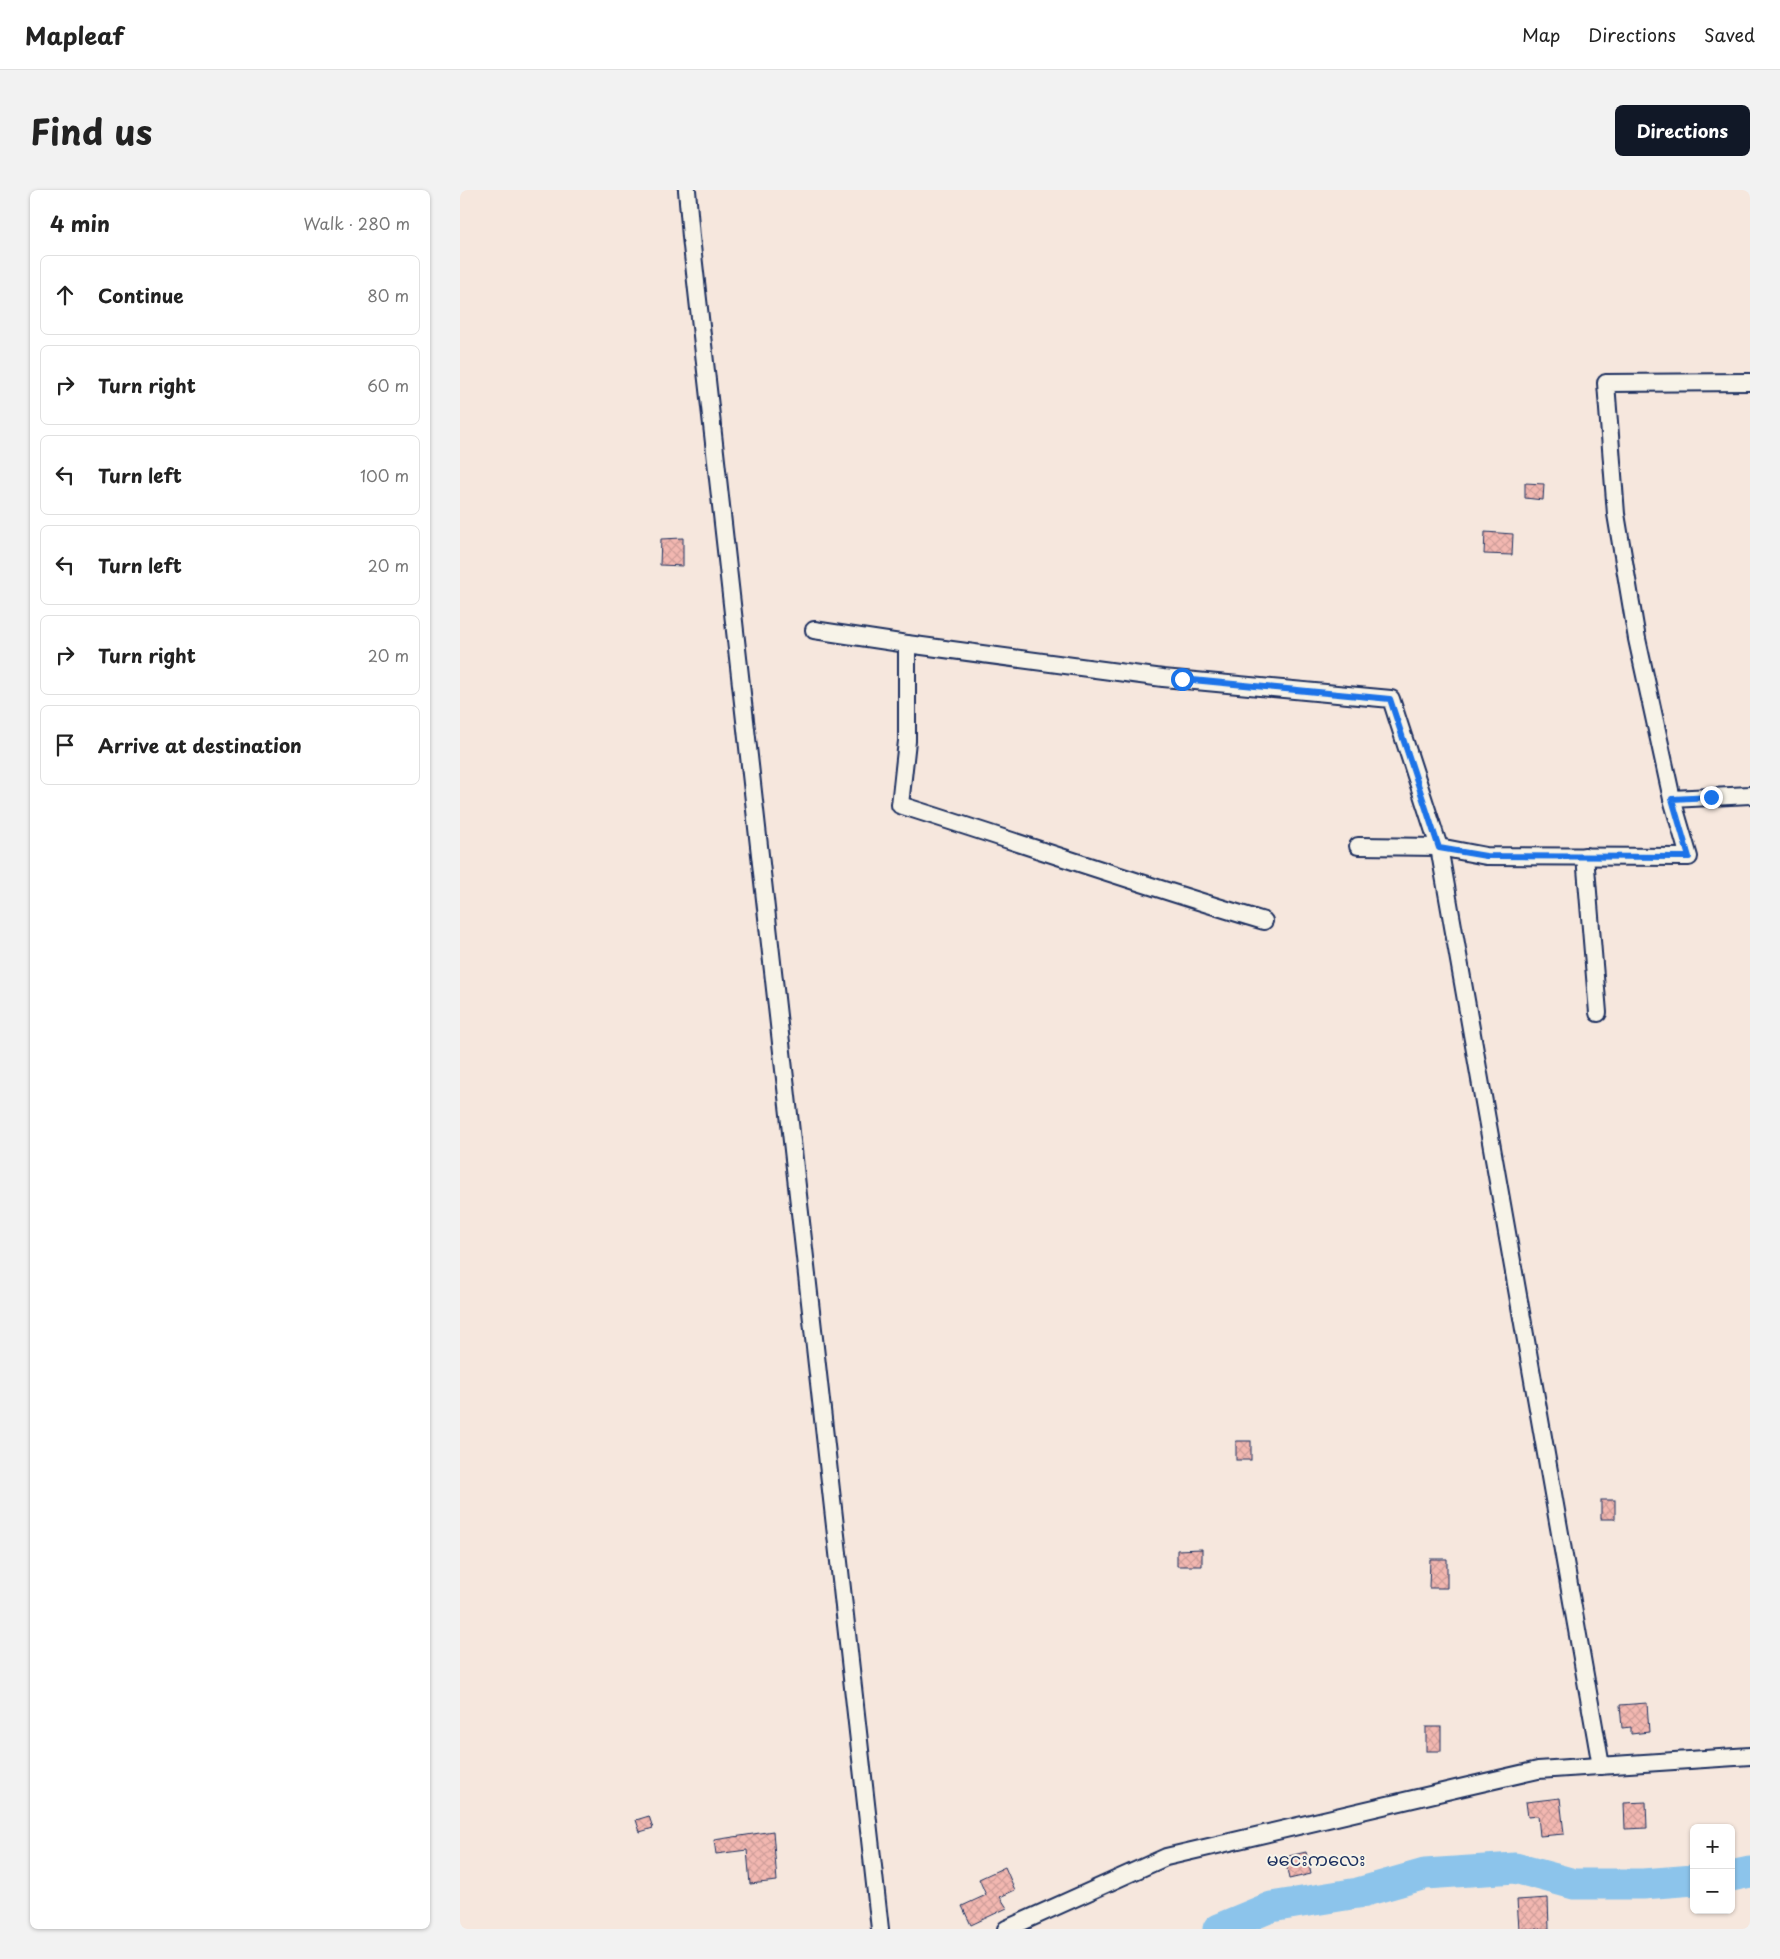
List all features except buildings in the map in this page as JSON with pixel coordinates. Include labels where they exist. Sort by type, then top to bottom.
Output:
[{"type":"street","points":[[687,190],[880,1929]]},
{"type":"street","points":[[1358,846],[1439,848],[1486,856],[1689,857],[1672,799],[1637,640],[1616,514],[1606,384],[1750,382]]},
{"type":"street","points":[[814,630],[1163,678],[1390,699],[1439,848],[1600,1766]]},
{"type":"street","points":[[907,644],[907,741],[900,805],[1041,849],[1162,891],[1264,921]]},
{"type":"street","points":[[1672,799],[1750,796]]},
{"type":"street","points":[[1585,856],[1598,1012]]},
{"type":"street","points":[[1006,1929],[1166,1857],[1538,1770],[1750,1756]]},
{"type":"waterway","points":[[1218,1929],[1271,1907],[1358,1893],[1425,1874],[1515,1868],[1574,1884],[1643,1884],[1690,1880]]},
{"type":"waterway","points":[[1735,1875],[1750,1872]]},
{"type":"district","name":"မငေးကလေး","points":[[1316,1860]]},
{"type":"route","points":[[1182,679],[1390,699],[1439,848],[1486,856],[1689,857],[1672,799],[1711,797]]}]
